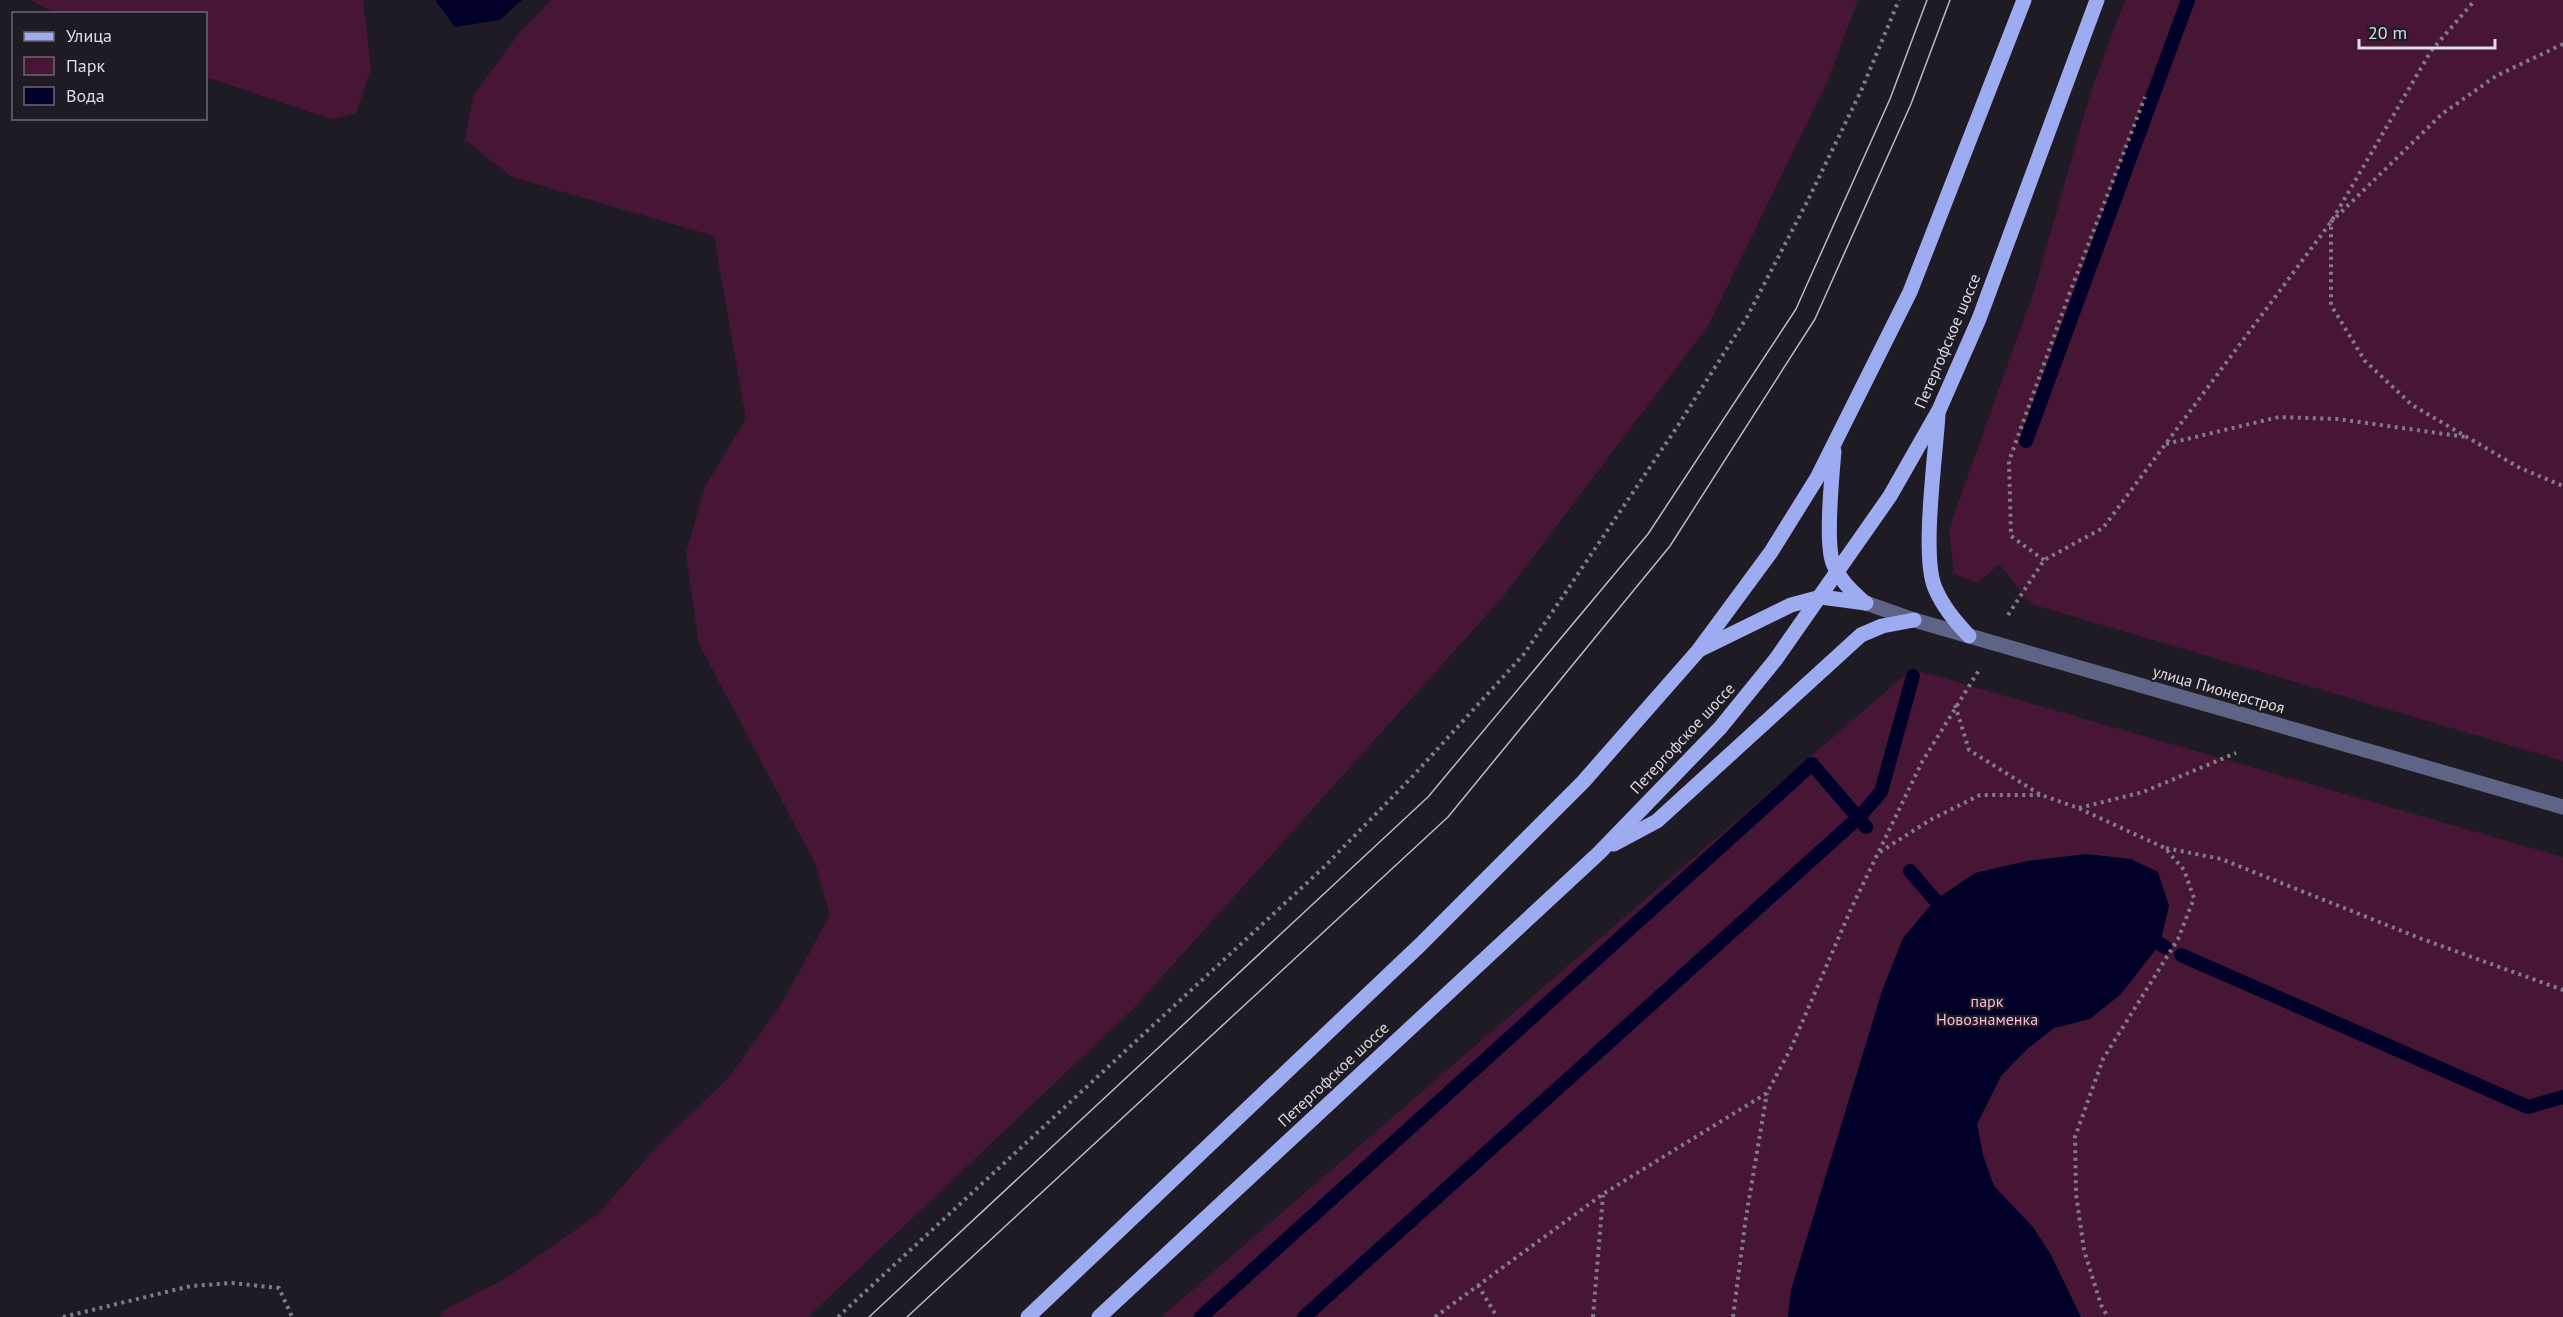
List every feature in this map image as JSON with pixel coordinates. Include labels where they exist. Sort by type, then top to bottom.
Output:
[{"type":"main road","name":"Петергофское шоссе","points":[[1028,1317],[1420,945],[1583,782],[1698,651],[1771,552],[1817,478],[1910,292],[2024,0]]},
{"type":"main road","name":"Петергофское шоссе","points":[[1099,1317],[1599,853],[1720,728],[1776,659],[1890,496],[1939,410],[1979,319],[2097,0]]},
{"type":"main road","points":[[1939,410],[1929,553],[1934,585],[1947,611],[1969,636]]},
{"type":"main road","points":[[1835,442],[1830,546],[1833,563],[1845,585],[1866,603]]},
{"type":"main road","points":[[1698,651],[1791,605],[1821,597],[1866,603]]},
{"type":"main road","points":[[1599,853],[1657,821],[1861,635],[1882,626],[1914,620]]},
{"type":"street","name":"улица Пионерстроя","points":[[1866,603],[1914,620],[2563,807]]},
{"type":"path","points":[[838,1317],[1323,868],[1411,778],[1524,654],[1677,428],[1747,317],[1862,91],[1899,0]]},
{"type":"path","points":[[2004,620],[2044,560],[2103,528],[2331,222],[2431,51],[2475,0]]},
{"type":"path","points":[[2563,44],[2496,76],[2442,114],[2331,222],[2331,304],[2365,361],[2412,405],[2520,468],[2563,486]]},
{"type":"path","points":[[2044,560],[2011,536],[2009,461],[2070,292],[2145,97]]},
{"type":"path","points":[[2165,444],[2278,417],[2338,419],[2468,437]]},
{"type":"path","points":[[1733,1317],[1746,1218],[1767,1093],[1791,1048],[1878,853],[1922,762],[1981,665]]},
{"type":"path","points":[[1955,705],[1969,750],[2041,795],[2078,808],[2165,848],[2221,858],[2422,939],[2563,990]]},
{"type":"path","points":[[2078,808],[2143,792],[2236,753]]},
{"type":"path","points":[[1878,853],[1930,820],[1980,795],[2041,795]]},
{"type":"path","points":[[2108,1317],[2101,1305],[2084,1250],[2076,1194],[2075,1137],[2103,1059],[2178,939],[2194,898],[2184,870],[2165,848]]},
{"type":"path","points":[[1435,1317],[1603,1194],[1767,1093]]},
{"type":"path","points":[[1593,1317],[1603,1194]]},
{"type":"path","points":[[63,1317],[191,1286],[232,1283],[279,1288],[292,1317]]},
{"type":"path","points":[[1478,1285],[1497,1317]]},
{"type":"green space","points":[[30,0],[363,0],[371,68],[356,113],[331,119],[207,77],[207,12],[53,12]]},
{"type":"green space","points":[[551,0],[1858,0],[1827,82],[1708,326],[1501,599],[1134,1008],[808,1317],[440,1317],[444,1310],[508,1277],[598,1214],[652,1152],[730,1076],[783,1001],[830,915],[815,863],[699,644],[686,554],[704,489],[746,419],[714,236],[512,177],[465,140],[473,96],[519,33]]},
{"type":"green space","points":[[2125,0],[2563,0],[2563,761],[2031,604],[1999,564],[1978,583],[1954,574],[1949,529],[2034,291],[2090,94]]},
{"type":"green space","name":"парк Новознаменка","points":[[1912,669],[2563,857],[2563,1317],[1161,1317]]},
{"type":"water","points":[[435,0],[522,0],[500,20],[455,27]]},
{"type":"water","points":[[2086,854],[2131,859],[2158,872],[2169,906],[2160,944],[2121,994],[2090,1019],[2054,1028],[2026,1050],[2001,1076],[1977,1124],[1983,1155],[1994,1186],[2033,1227],[2051,1255],[2081,1317],[1788,1317],[1791,1290],[1882,991],[1903,938],[1935,900],[1975,873],[2027,861]]},
{"type":"waterway","points":[[2026,441],[2188,0]]},
{"type":"waterway","points":[[1304,1317],[1859,817],[1881,792],[1913,676]]},
{"type":"waterway","points":[[1201,1317],[1812,764],[1866,827]]},
{"type":"waterway","points":[[1910,871],[1935,900]]},
{"type":"waterway","points":[[2160,944],[2165,947]]},
{"type":"waterway","points":[[2181,955],[2528,1107],[2563,1097]]},
{"type":"tram line","points":[[869,1317],[1428,797],[1648,534],[1796,309],[1890,99],[1927,0]]},
{"type":"tram line","points":[[907,1317],[1448,817],[1670,546],[1815,319],[1911,104],[1950,0]]}]
